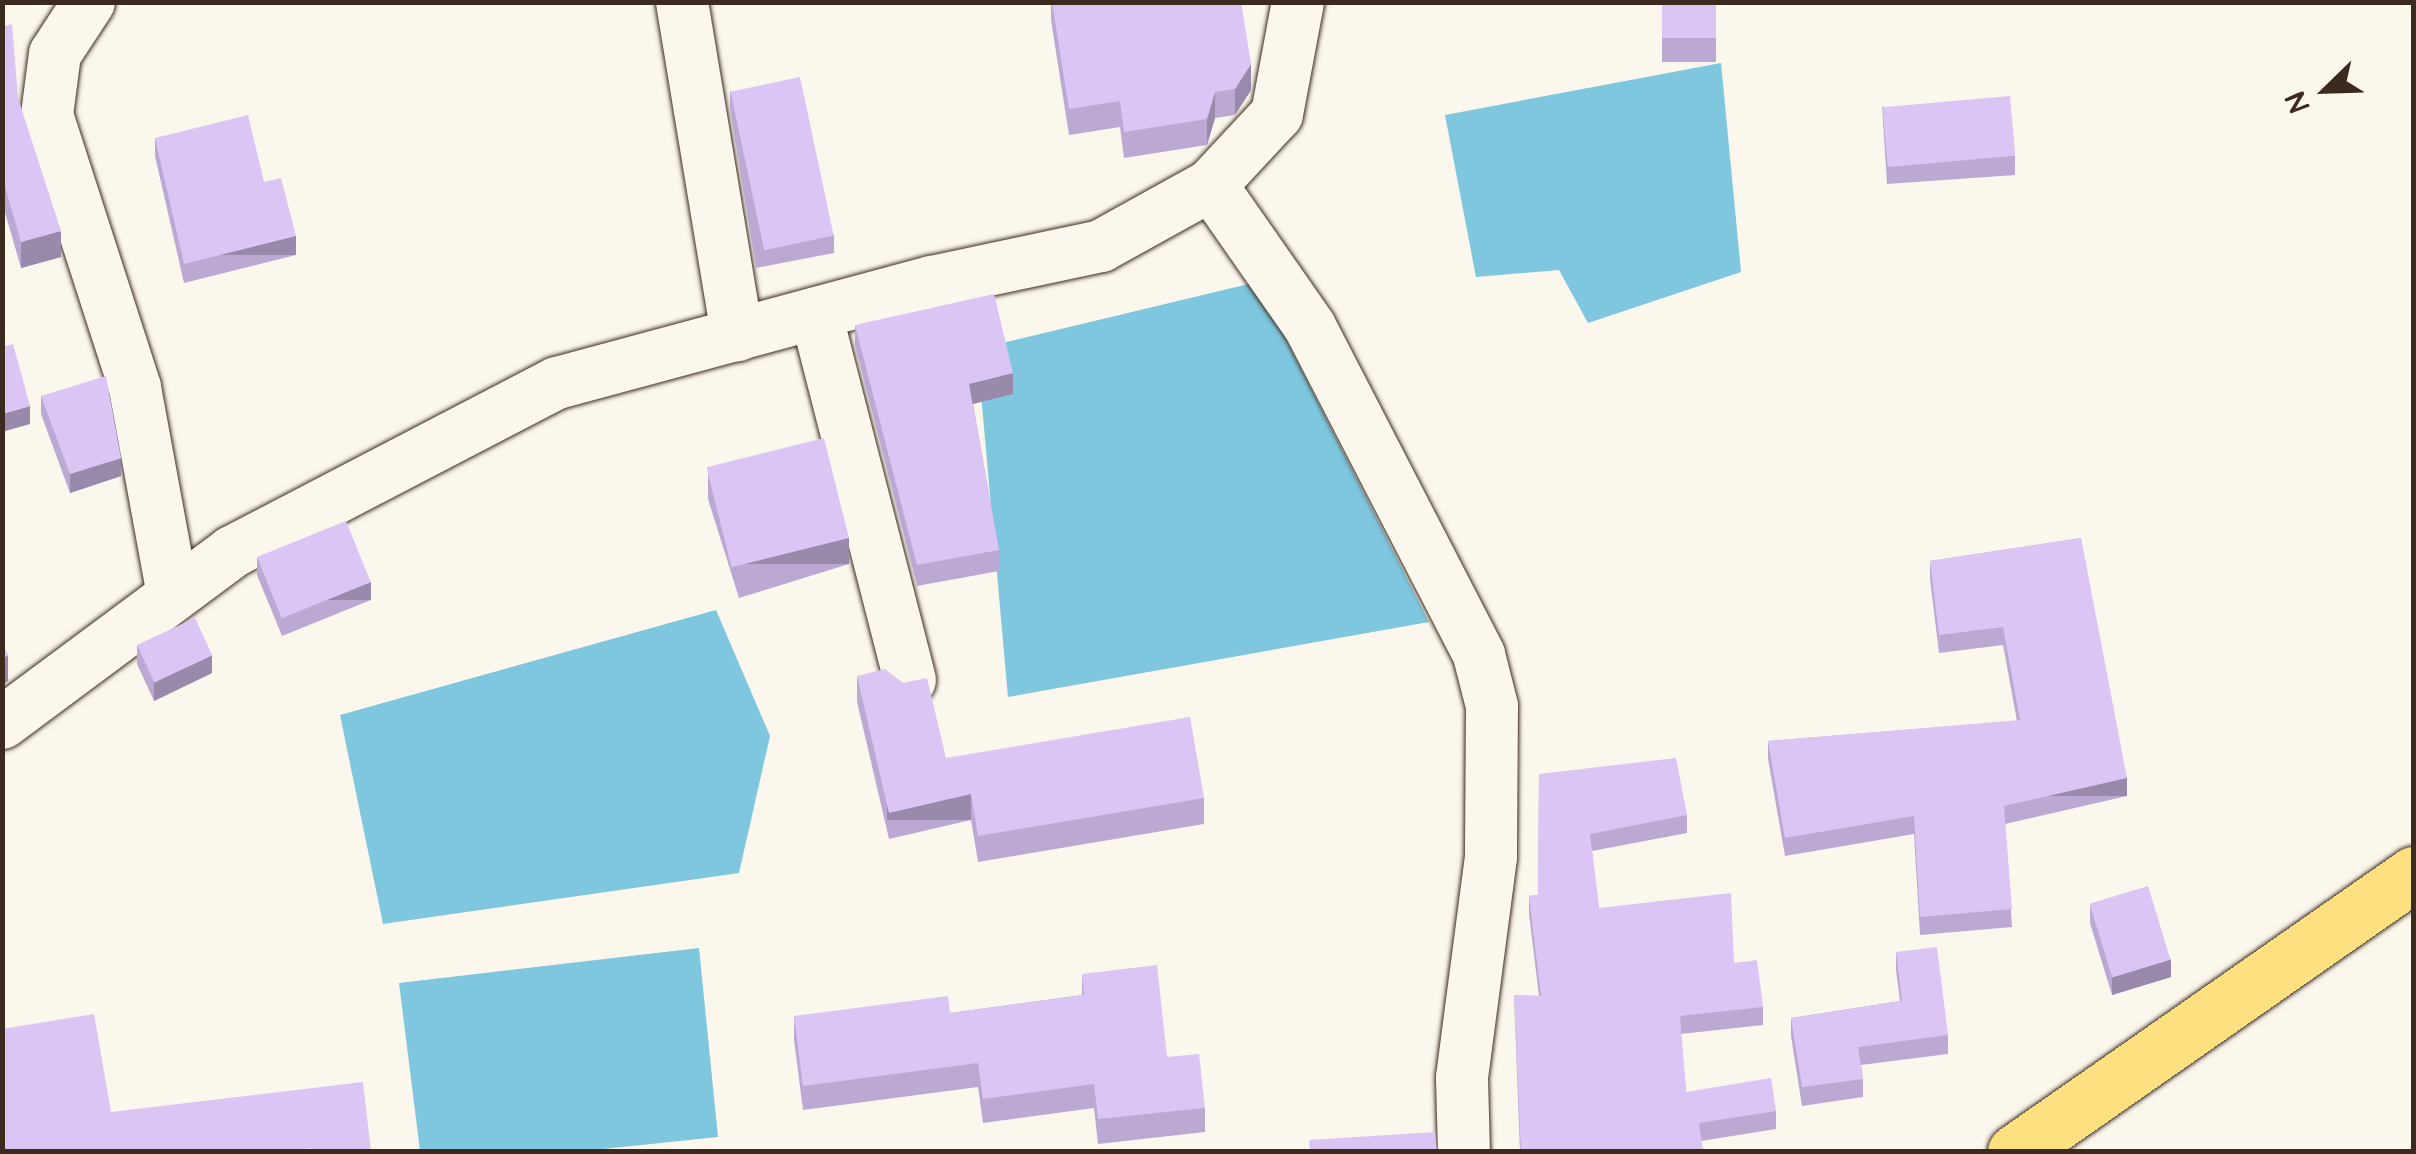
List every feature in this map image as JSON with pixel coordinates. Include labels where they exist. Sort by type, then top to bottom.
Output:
[{"type":"main road","points":[[2015,1152],[2414,874]]},
{"type":"street","points":[[89,2],[56,54],[47,115],[134,388],[172,590]]},
{"type":"street","points":[[682,2],[737,336]]},
{"type":"street","points":[[2,722],[172,590],[557,384],[816,314],[1102,246],[1211,185],[1277,114],[1298,2]]},
{"type":"street","points":[[1211,185],[1310,327],[1484,672],[1492,706],[1491,857],[1462,1078],[1464,1152]]},
{"type":"street","points":[[816,314],[910,680]]},
{"type":"water","points":[[1721,63],[1741,272],[1588,323],[1559,270],[1476,277],[1445,115]]},
{"type":"water","points":[[1257,282],[1429,622],[1008,697],[977,349]]},
{"type":"water","points":[[716,610],[770,736],[739,873],[383,924],[340,715]]},
{"type":"water","points":[[699,948],[718,1137],[574,1152],[420,1151],[399,983]]},
{"type":"building","points":[[1052,2],[1241,2],[1251,64],[1235,89],[1215,92],[1207,119],[1124,132],[1120,101],[1069,109]]},
{"type":"building","points":[[1662,2],[1716,2],[1716,38],[1662,38]]},
{"type":"building","points":[[12,24],[18,98],[61,231],[21,242],[2,176],[2,27]]},
{"type":"building","points":[[800,77],[834,235],[764,250],[731,92]]},
{"type":"building","points":[[2010,96],[2015,156],[1888,167],[1882,107]]},
{"type":"building","points":[[248,115],[264,182],[281,178],[296,236],[184,264],[155,138]]},
{"type":"building","points":[[994,294],[1013,373],[969,384],[999,550],[917,565],[855,325]]},
{"type":"building","points":[[13,344],[30,406],[2,414],[2,347]]},
{"type":"building","points":[[106,376],[121,458],[70,474],[41,396]]},
{"type":"building","points":[[824,438],[849,538],[732,567],[707,467]]},
{"type":"building","points":[[346,521],[371,582],[282,618],[257,557]]},
{"type":"building","points":[[2081,538],[2127,778],[2004,806],[2012,909],[1920,917],[1914,816],[1785,838],[1768,741],[2020,720],[2003,627],[1939,635],[1930,561]]},
{"type":"building","points":[[195,618],[212,655],[154,682],[137,645]]},
{"type":"building","points":[[885,669],[903,683],[927,678],[946,758],[1190,717],[1204,798],[978,836],[971,794],[889,813],[857,676]]},
{"type":"building","points":[[1676,758],[1687,815],[1590,834],[1599,908],[1731,893],[1734,963],[1757,960],[1763,1007],[1680,1016],[1686,1092],[1771,1078],[1776,1111],[1699,1123],[1703,1152],[1521,1152],[1514,995],[1541,996],[1529,896],[1538,895],[1539,774]]},
{"type":"building","points":[[2148,886],[2171,960],[2112,977],[2090,904]]},
{"type":"building","points":[[1937,947],[1948,1035],[1858,1047],[1863,1079],[1802,1087],[1791,1018],[1902,1001],[1896,952]]},
{"type":"building","points":[[1157,965],[1167,1057],[1199,1054],[1205,1108],[1098,1119],[1094,1084],[983,1099],[978,1063],[803,1086],[794,1016],[948,996],[950,1013],[1084,995],[1082,974]]},
{"type":"building","points":[[94,1014],[111,1112],[363,1082],[371,1152],[311,1152],[311,1148],[288,1152],[2,1152],[2,1029]]},
{"type":"building","points":[[1435,1132],[1437,1152],[1310,1152],[1309,1140]]}]
